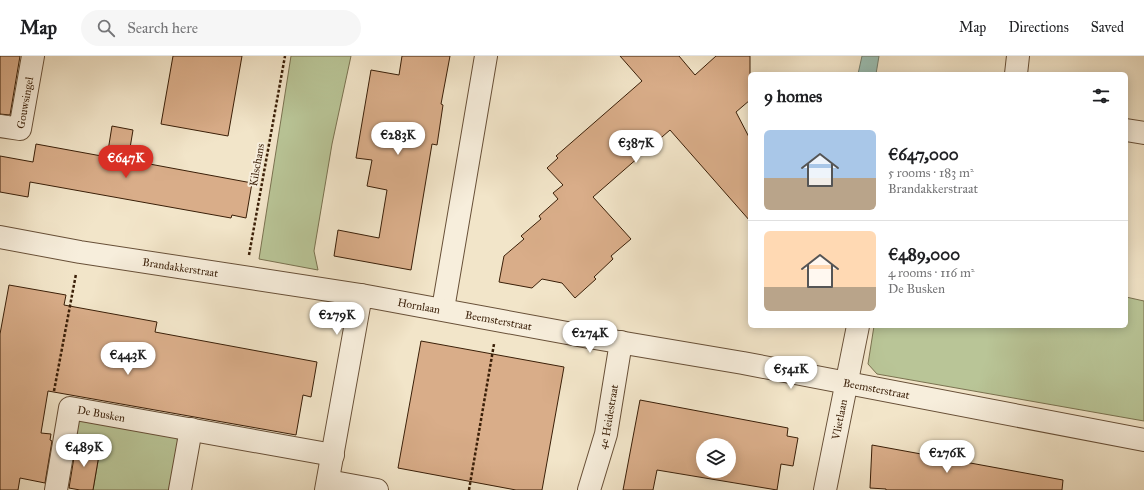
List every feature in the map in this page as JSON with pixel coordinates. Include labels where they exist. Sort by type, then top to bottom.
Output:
[{"type":"street","name":"Gouwsingel","points":[[0,126],[20,129],[33,56]]},
{"type":"street","name":"Hornlaan","points":[[361,295],[443,309],[486,56]]},
{"type":"street","points":[[1016,72],[1018,56]]},
{"type":"street","points":[[1128,130],[1144,133]]},
{"type":"street","name":"Brandakkerstraat","points":[[0,237],[80,252],[361,295]]},
{"type":"street","points":[[361,295],[327,486],[377,490]]},
{"type":"street","name":"Beemsterstraat","points":[[443,309],[621,342],[744,362],[845,383],[1144,440]]},
{"type":"street","name":"Vlietlaan","points":[[825,490],[845,383],[858,328]]},
{"type":"street","name":"4e Heidestraat","points":[[589,490],[606,434],[621,342]]},
{"type":"street","name":"De Busken","points":[[56,490],[70,408],[333,455]]},
{"type":"street","points":[[180,490],[191,429]]},
{"type":"path","name":"Kilschans","points":[[245,277],[285,56]]},
{"type":"path","points":[[70,408],[53,397],[80,252]]},
{"type":"path","points":[[469,490],[498,319]]},
{"type":"green space","points":[[291,56],[351,56],[332,144],[314,251],[318,270],[259,259]]},
{"type":"green space","points":[[1128,297],[1144,301],[1144,421],[877,374],[868,364],[874,328],[1128,328]]},
{"type":"green space","points":[[80,419],[169,434],[177,438],[179,449],[171,490],[93,490],[100,450],[75,445],[72,454],[74,423]]},
{"type":"water","points":[[862,56],[879,56],[876,72],[858,72]]},
{"type":"building","points":[[0,56],[20,56],[10,115],[0,114]]},
{"type":"building","points":[[173,56],[242,56],[228,136],[161,124]]},
{"type":"building","points":[[402,56],[450,56],[441,104],[443,105],[437,145],[432,144],[411,270],[334,256],[338,230],[379,238],[387,190],[367,186],[372,160],[356,158],[371,70],[399,75]]},
{"type":"building","points":[[620,56],[679,56],[695,75],[716,56],[750,56],[750,72],[748,72],[748,102],[736,112],[748,135],[748,219],[670,130],[593,197],[631,239],[611,256],[613,259],[594,277],[596,279],[575,298],[562,283],[542,279],[532,288],[499,282],[504,256],[524,239],[521,236],[541,219],[539,216],[558,199],[553,193],[563,185],[547,168],[558,158],[556,156],[642,81]]},
{"type":"building","points":[[112,126],[133,130],[128,160],[252,183],[246,218],[232,215],[231,218],[30,182],[28,197],[0,192],[0,156],[33,162],[36,144],[107,157]]},
{"type":"building","points":[[9,285],[66,295],[64,305],[157,322],[155,332],[317,362],[311,397],[303,395],[296,435],[48,391],[41,433],[51,434],[50,440],[52,441],[45,483],[20,478],[18,490],[0,490],[0,334]]},
{"type":"building","points":[[421,341],[564,367],[542,490],[516,490],[398,468]]},
{"type":"building","points":[[640,400],[788,428],[787,436],[798,438],[793,466],[781,464],[777,490],[705,478],[736,478],[736,438],[696,438],[696,476],[657,470],[653,490],[623,490]]},
{"type":"building","points":[[76,445],[100,449],[93,490],[69,488]]},
{"type":"building","points":[[872,445],[1063,480],[1062,490],[886,490],[870,488]]}]
